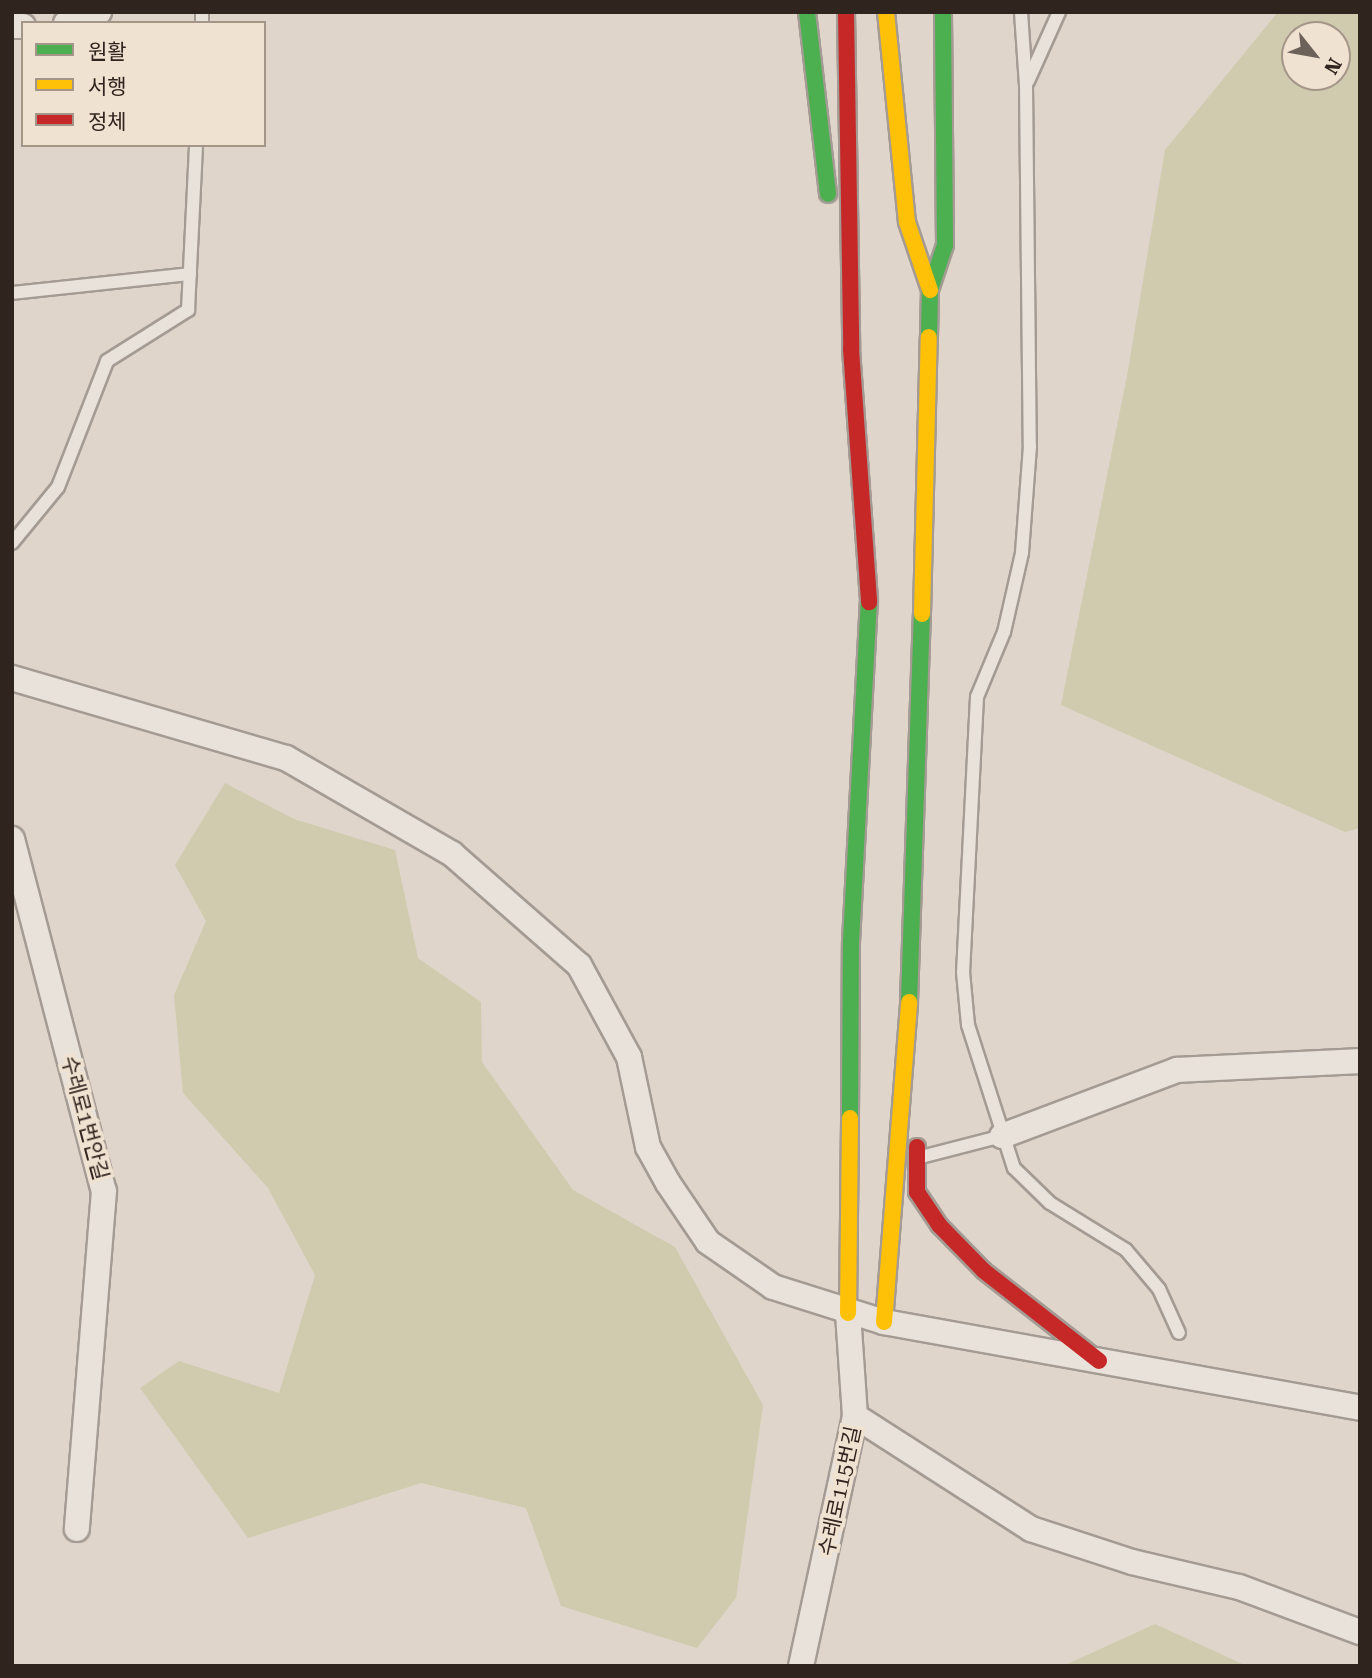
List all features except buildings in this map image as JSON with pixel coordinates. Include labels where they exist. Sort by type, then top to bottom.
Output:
[{"type":"highway","points":[[807,12],[816,112],[851,349]]},
{"type":"highway","points":[[846,12],[851,349],[869,593],[851,942],[848,1313]]},
{"type":"highway","points":[[886,12],[907,222],[930,290]]},
{"type":"highway","points":[[884,1322],[906,1046],[925,592],[930,290],[945,245],[943,12]]},
{"type":"highway","points":[[906,1046],[918,1079],[917,1192],[939,1225],[984,1272],[1099,1361]]},
{"type":"street","points":[[12,678],[286,758],[452,854],[579,965],[629,1057],[648,1147],[708,1242],[772,1287],[848,1313],[884,1322],[1360,1408]]},
{"type":"street","name":"수레로1번안길","points":[[12,839],[104,1191],[77,1529]]},
{"type":"street","points":[[1002,1136],[1177,1070],[1360,1060]]},
{"type":"street","name":"수레로115번길","points":[[802,1666],[855,1416],[848,1313]]},
{"type":"street","points":[[855,1416],[1031,1529],[1132,1562],[1239,1587],[1360,1632]]},
{"type":"lane","points":[[1021,12],[1027,85],[1030,446],[1022,553],[1004,632],[977,697],[963,972],[968,1025],[1014,1168],[1050,1203],[1126,1250],[1159,1289],[1179,1333]]},
{"type":"lane","points":[[1027,85],[1059,12]]},
{"type":"lane","points":[[12,543],[58,487],[107,361],[188,310],[196,147]]},
{"type":"lane","points":[[12,293],[190,274]]},
{"type":"lane","points":[[917,1158],[1002,1136]]},
{"type":"shaded area","points":[[1278,12],[1360,12],[1360,828],[1345,832],[1061,705],[1127,376],[1165,150]]},
{"type":"shaded area","points":[[225,783],[294,819],[395,850],[418,958],[481,1002],[482,1062],[573,1190],[675,1247],[763,1405],[736,1598],[697,1648],[561,1606],[526,1508],[421,1483],[248,1538],[140,1388],[179,1361],[279,1393],[315,1275],[268,1188],[183,1093],[174,995],[206,921],[175,865]]},
{"type":"shaded area","points":[[1155,1624],[1247,1666],[1063,1666]]},
{"type":"traffic: fast","points":[[807,12],[828,194]]},
{"type":"traffic: fast","points":[[929,337],[930,290],[945,245],[943,12]]},
{"type":"traffic: fast","points":[[850,1118],[851,942],[869,602]]},
{"type":"traffic: fast","points":[[909,1002],[922,614]]},
{"type":"traffic: slow","points":[[886,12],[907,222],[930,290]]},
{"type":"traffic: slow","points":[[922,614],[929,337]]},
{"type":"traffic: slow","points":[[884,1322],[909,1002]]},
{"type":"traffic: slow","points":[[848,1313],[850,1118]]},
{"type":"traffic: jam","points":[[846,12],[851,349],[869,602]]},
{"type":"traffic: jam","points":[[917,1147],[917,1192],[939,1225],[984,1271],[1099,1361]]}]
